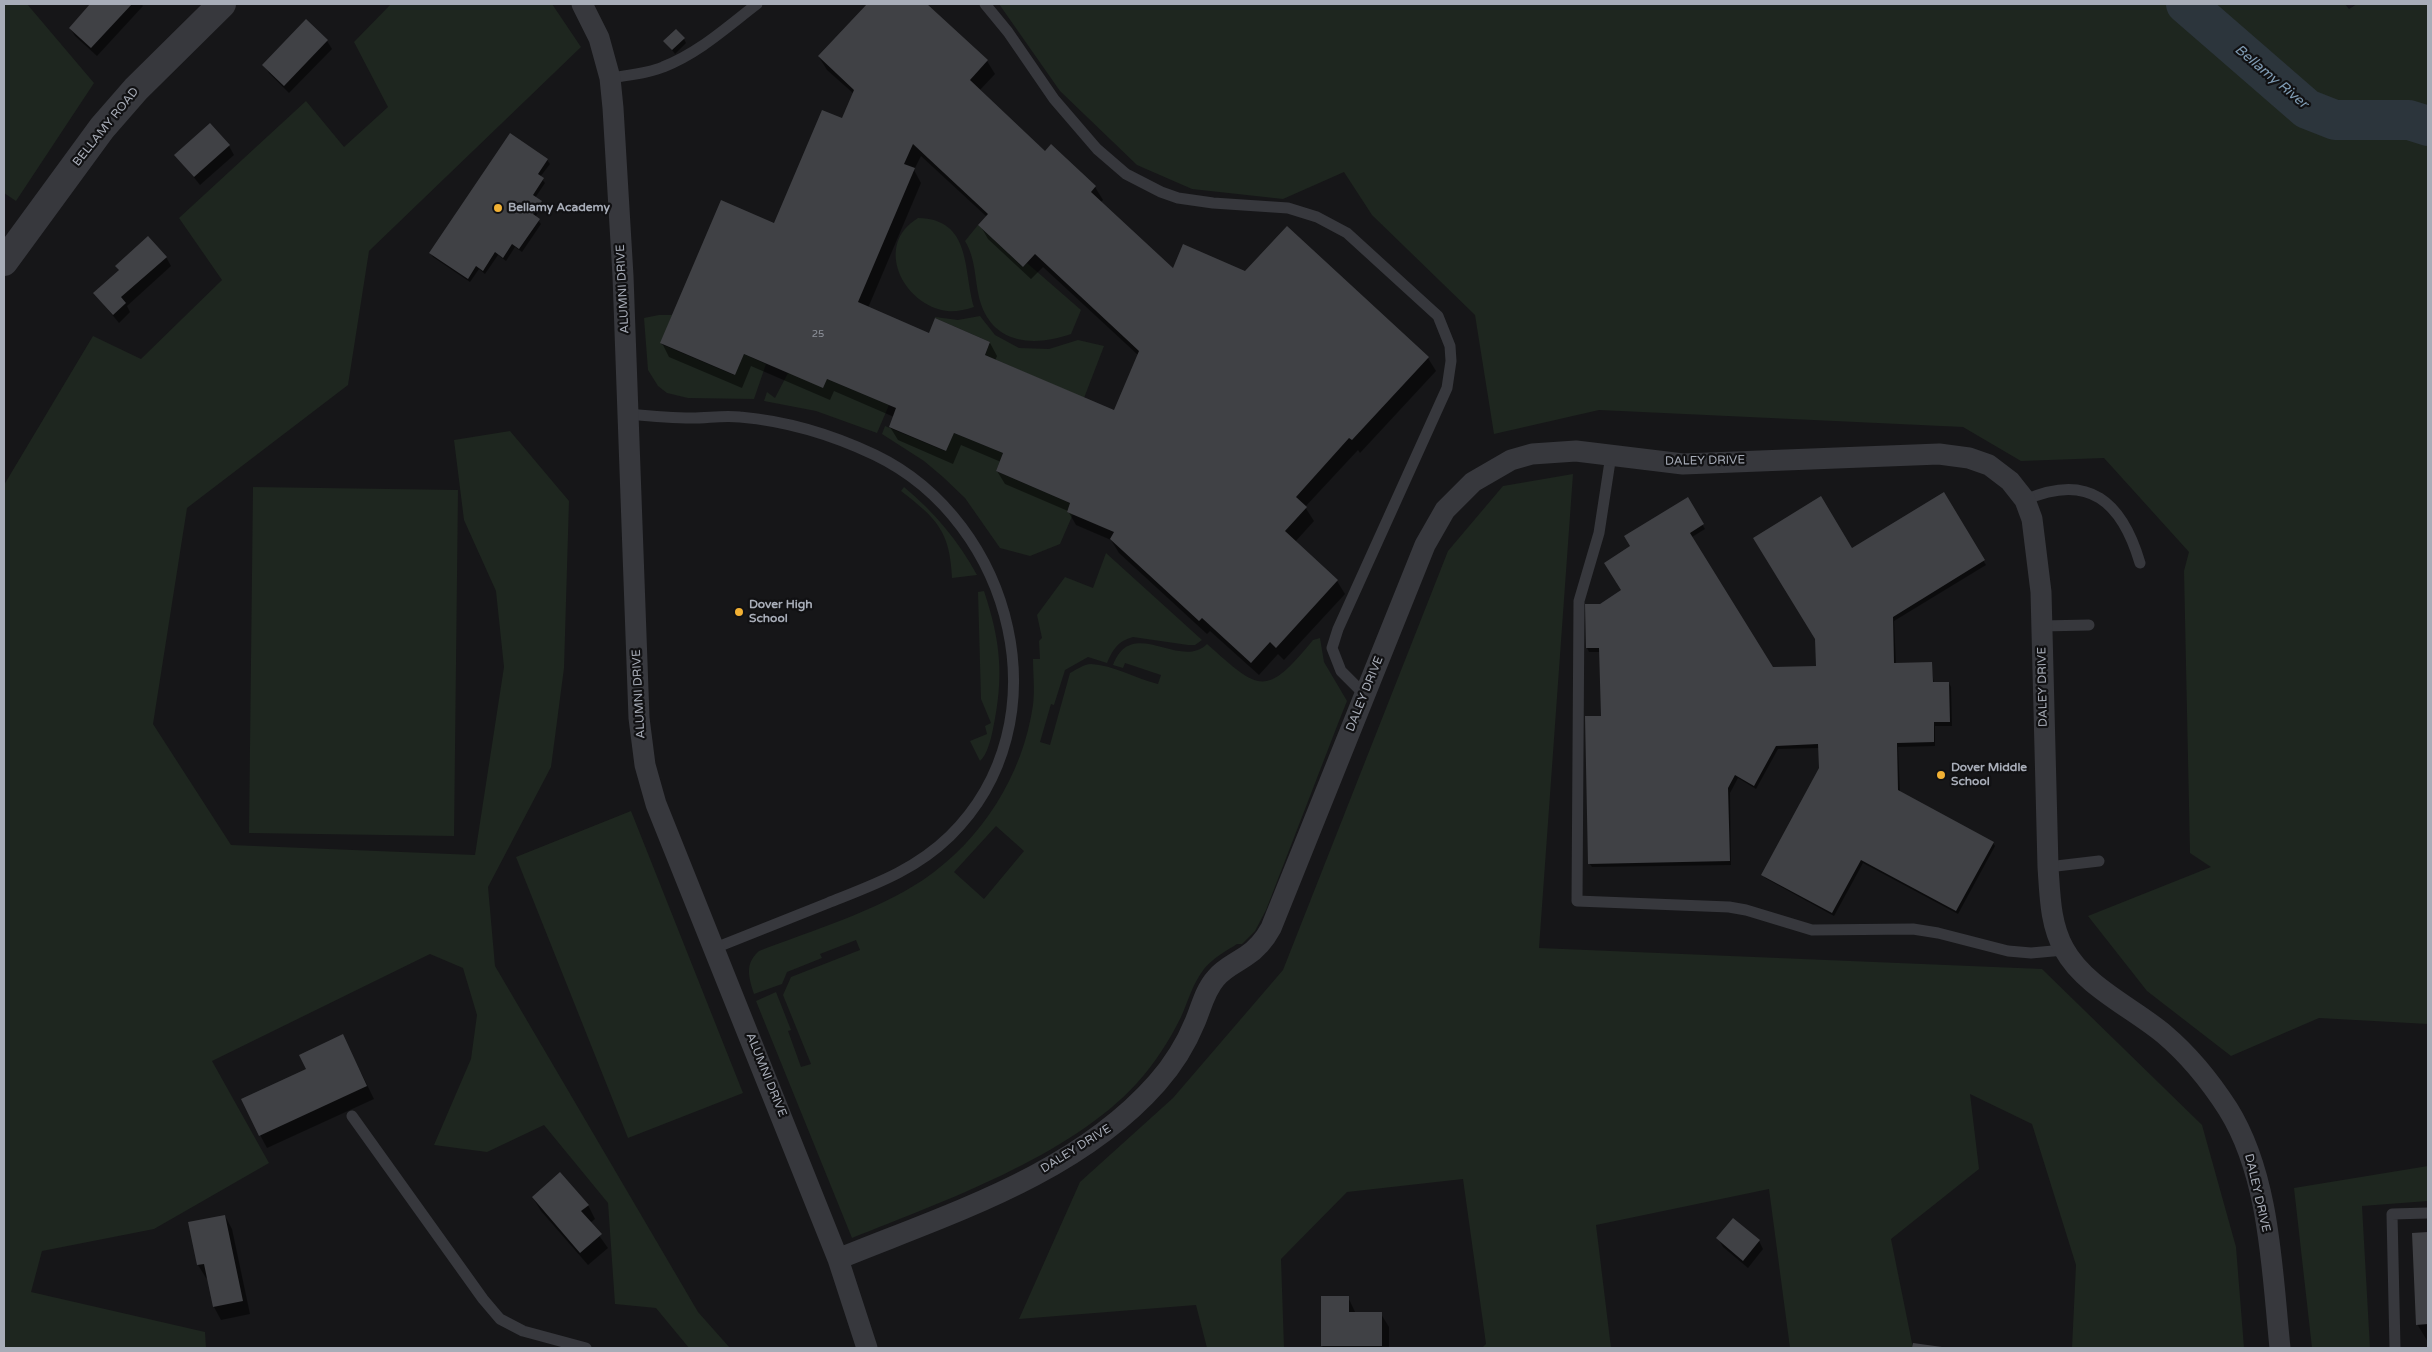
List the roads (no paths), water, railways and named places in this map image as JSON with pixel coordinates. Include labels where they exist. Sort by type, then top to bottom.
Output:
[{"type":"street","name":"BELLAMY ROAD","points":[[4,262],[102,128],[136,89],[222,4]]},
{"type":"street","name":"ALUMNI DRIVE","points":[[582,4],[599,38],[610,78],[623,276],[639,718],[642,749],[656,804],[838,1259],[867,1348]]},
{"type":"street","name":"DALEY DRIVE","points":[[838,1259],[1026,1179],[1093,1141],[1139,1103],[1158,1081],[1184,1044],[1206,994],[1216,978],[1259,946],[1271,928],[1364,694],[1434,527],[1458,495],[1491,470],[1511,460],[1532,454],[1576,451],[1684,464],[1938,454],[1969,458],[1989,465],[2010,481],[2025,500],[2036,539],[2042,626],[2048,867],[2052,913],[2064,950],[2085,974],[2107,994],[2163,1033],[2190,1057],[2208,1079],[2229,1111],[2253,1164],[2261,1199],[2270,1252],[2280,1348]]},
{"type":"lane","points":[[610,78],[662,68],[690,54],[709,42],[757,4]]},
{"type":"lane","points":[[985,4],[1008,32],[1054,99],[1097,148],[1126,174],[1161,192],[1195,202],[1288,208],[1316,217],[1347,233],[1438,316],[1450,346],[1451,361],[1447,388],[1338,629],[1332,648],[1341,671],[1364,694]]},
{"type":"lane","points":[[629,414],[691,418],[737,416],[769,421],[796,426],[836,438],[876,455],[909,475],[938,499],[959,524],[989,572],[1002,600],[1010,632],[1014,662],[1014,697],[1004,748],[993,776],[977,802],[951,835],[922,860],[895,877],[715,948]]},
{"type":"lane","points":[[1611,455],[1599,533],[1579,602],[1577,901],[1729,907],[1746,910],[1812,930],[1837,932],[1912,929],[1938,933],[2008,951],[2031,953],[2064,950]]},
{"type":"lane","points":[[2025,500],[2044,492],[2060,489],[2075,488],[2090,492],[2116,512],[2129,530],[2140,563]]},
{"type":"lane","points":[[2042,626],[2089,625]]},
{"type":"lane","points":[[2048,867],[2099,861]]},
{"type":"lane","points":[[352,1116],[483,1300],[500,1319],[523,1330],[586,1348]]},
{"type":"lane","points":[[2395,1348],[2392,1214],[2428,1213]]},
{"type":"waterway","name":"Bellamy River","points":[[2186,4],[2307,109],[2335,120],[2409,120],[2428,126]]},
{"type":"place","name":"Bellamy Academy","points":[[498,208]]},
{"type":"place","name":"Dover High School","points":[[739,612]]},
{"type":"place","name":"Dover Middle School","points":[[1941,775]]}]
